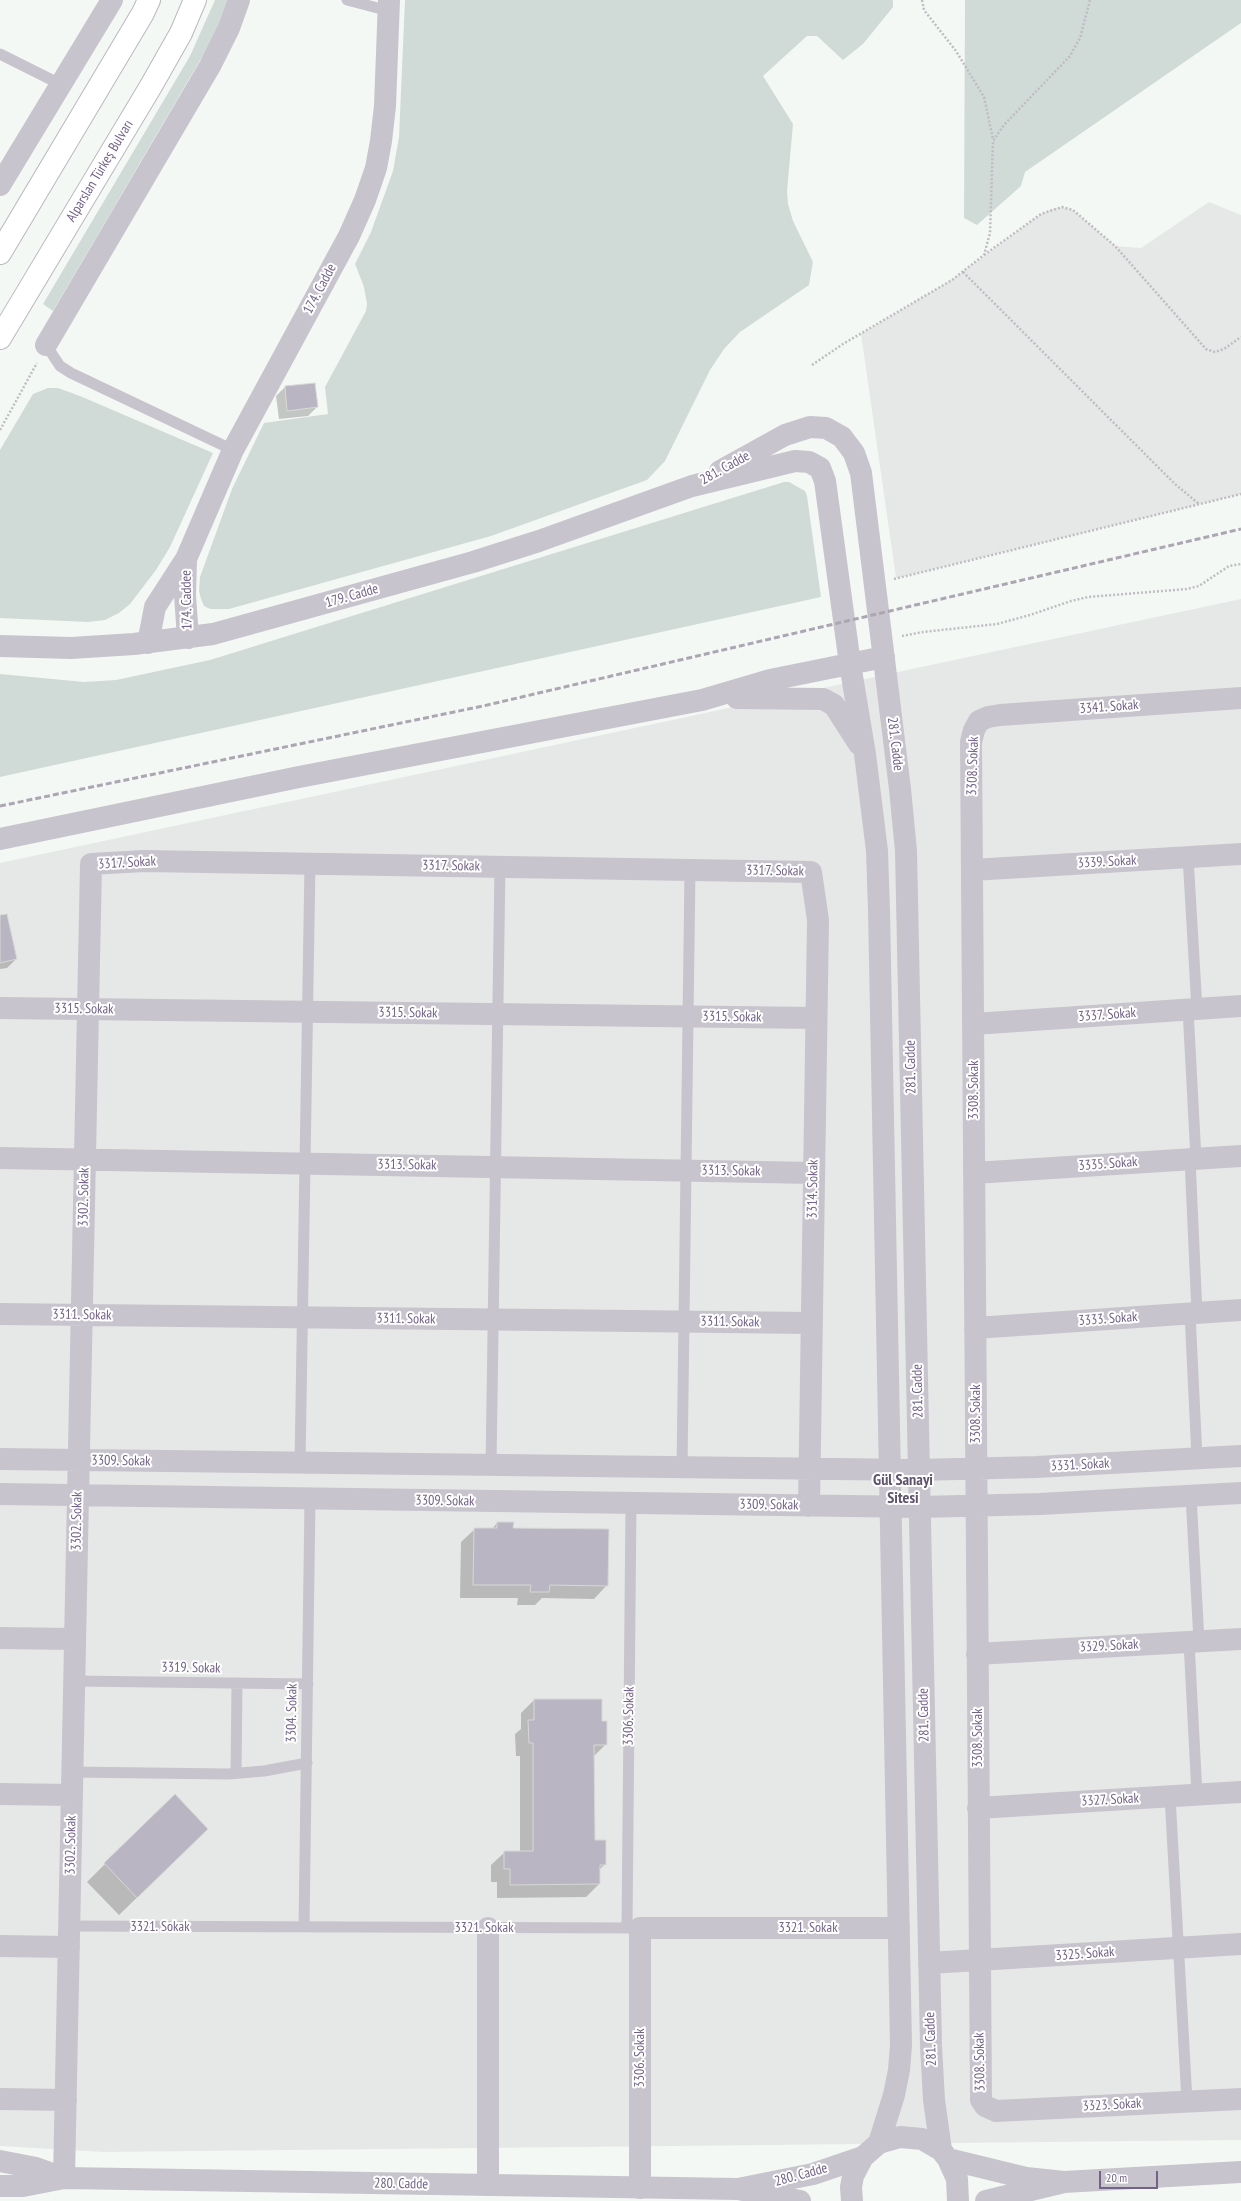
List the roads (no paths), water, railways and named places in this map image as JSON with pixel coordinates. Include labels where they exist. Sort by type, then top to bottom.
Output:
[{"type":"highway","points":[[0,252],[143,13],[149,0]]},
{"type":"highway","name":"Alparslan Türkeş Bulvarı","points":[[0,337],[151,86],[180,33],[195,0]]},
{"type":"street","points":[[0,185],[62,85],[112,0]]},
{"type":"street","points":[[46,345],[210,66],[229,28],[239,0]]},
{"type":"street","name":"174. Cadde","points":[[186,559],[233,450],[349,236],[365,200],[376,168],[381,141],[389,6]]},
{"type":"street","name":"281. Cadde","points":[[692,486],[796,430],[818,427],[834,432],[849,445],[858,463],[875,583],[906,851],[932,2073],[944,2154],[957,2179],[958,2201]]},
{"type":"street","name":"281. Cadde","points":[[692,486],[795,461],[809,462],[820,468],[825,481],[850,664],[865,754],[876,851],[879,910],[901,2044],[900,2070],[879,2143]]},
{"type":"street","name":"179. Cadde","points":[[0,646],[71,648],[148,643],[188,638],[239,628],[539,542],[692,486]]},
{"type":"street","name":"174. Caddee","points":[[186,559],[185,595],[188,638]]},
{"type":"street","name":"174. Caddee","points":[[148,643],[155,607],[186,559]]},
{"type":"street","points":[[0,839],[299,777],[702,700],[770,680],[850,664],[883,649]]},
{"type":"street","points":[[702,700],[752,697],[823,698],[834,704],[865,754]]},
{"type":"street","name":"3341. Sokak","points":[[979,721],[988,717],[1000,715],[1241,698]]},
{"type":"street","name":"3308. Sokak","points":[[979,721],[974,730],[971,742],[980,2092],[985,2106]]},
{"type":"street","name":"3339. Sokak","points":[[972,870],[1241,854]]},
{"type":"street","name":"3317. Sokak","points":[[91,864],[126,860],[811,872]]},
{"type":"street","name":"3302. Sokak","points":[[64,2178],[91,864]]},
{"type":"street","name":"3314. Sokak","points":[[809,1506],[818,920],[811,872]]},
{"type":"street","name":"3337. Sokak","points":[[973,1024],[1241,1006]]},
{"type":"street","name":"3315. Sokak","points":[[0,1008],[816,1018]]},
{"type":"street","name":"3335. Sokak","points":[[974,1173],[1241,1156]]},
{"type":"street","name":"3313. Sokak","points":[[0,1158],[814,1173]]},
{"type":"street","name":"3333. Sokak","points":[[975,1328],[1241,1310]]},
{"type":"street","name":"3311. Sokak","points":[[0,1314],[812,1323]]},
{"type":"street","name":"3331. Sokak","points":[[890,1470],[976,1469],[1241,1456]]},
{"type":"street","name":"3309. Sokak","points":[[0,1459],[890,1470]]},
{"type":"street","points":[[920,1507],[976,1506],[1241,1493]]},
{"type":"street","name":"3309. Sokak","points":[[0,1494],[920,1507]]},
{"type":"street","points":[[0,1638],[75,1639]]},
{"type":"street","name":"3329. Sokak","points":[[977,1654],[1241,1639]]},
{"type":"street","name":"3327. Sokak","points":[[978,1808],[1241,1792]]},
{"type":"street","points":[[0,1794],[72,1795]]},
{"type":"street","points":[[488,1928],[488,2185]]},
{"type":"street","name":"3321. Sokak","points":[[633,1928],[899,1928]]},
{"type":"street","name":"3306. Sokak","points":[[633,1928],[640,2188]]},
{"type":"street","points":[[0,1946],[69,1937]]},
{"type":"street","name":"3325. Sokak","points":[[929,1963],[1241,1944]]},
{"type":"street","name":"3323. Sokak","points":[[985,2106],[996,2110],[1241,2098]]},
{"type":"street","points":[[0,2099],[66,2100]]},
{"type":"street","points":[[852,2201],[851,2187],[853,2176],[863,2157],[879,2143],[900,2137],[922,2139],[944,2154],[1026,2178],[1064,2182],[1241,2172]]},
{"type":"street","name":"280. Cadde","points":[[738,2189],[800,2177],[863,2157]]},
{"type":"street","name":"280. Cadde","points":[[0,2161],[36,2168],[64,2178]]},
{"type":"street","name":"280. Cadde","points":[[0,2186],[23,2186],[64,2178],[738,2189],[800,2201]]},
{"type":"street","points":[[986,2201],[1064,2182]]},
{"type":"lane","points":[[347,0],[389,6]]},
{"type":"lane","points":[[0,54],[62,85]]},
{"type":"lane","points":[[46,345],[60,366],[71,373],[233,450]]},
{"type":"lane","points":[[1188,857],[1193,1009],[1194,1313],[1197,1458]]},
{"type":"lane","points":[[300,1463],[310,863]]},
{"type":"lane","points":[[491,1466],[500,866]]},
{"type":"lane","points":[[682,1468],[690,870]]},
{"type":"lane","points":[[1191,1496],[1197,1795]]},
{"type":"lane","name":"3304. Sokak","points":[[304,1927],[310,1499]]},
{"type":"lane","name":"3306. Sokak","points":[[631,1503],[633,1928]]},
{"type":"lane","name":"3319. Sokak","points":[[74,1681],[308,1684]]},
{"type":"lane","points":[[236,1773],[238,1683]]},
{"type":"lane","points":[[72,1772],[236,1773],[307,1763]]},
{"type":"lane","points":[[1170,1796],[1187,2101]]},
{"type":"lane","name":"3321. Sokak","points":[[69,1937],[304,1927],[633,1928]]},
{"type":"railway","points":[[0,806],[483,706],[1241,529]]},
{"type":"district","name":"Gül Sanayi Sitesi","points":[[903,1489]]}]
